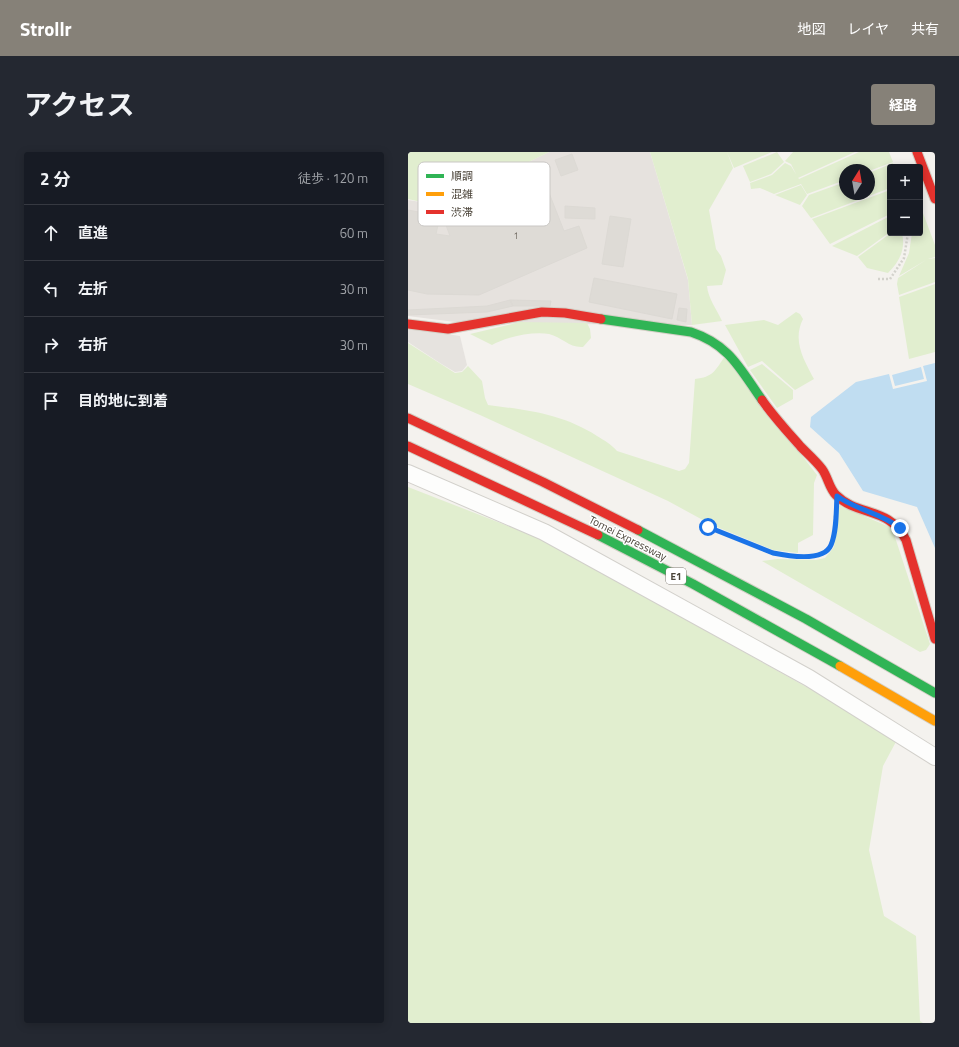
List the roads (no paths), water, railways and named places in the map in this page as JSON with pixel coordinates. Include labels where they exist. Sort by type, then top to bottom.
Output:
[{"type":"main road","points":[[917,152],[935,200]]},
{"type":"main road","points":[[408,324],[448,329],[542,312],[581,316],[691,332],[704,336],[722,347],[733,359],[776,420],[822,469],[830,487],[837,496],[848,503],[892,521],[900,528],[906,540],[935,639]]},
{"type":"main road","name":"Tomei Expressway","points":[[408,418],[563,490],[702,562],[834,633],[935,693]]},
{"type":"main road","name":"Tomei Expressway","points":[[408,446],[552,513],[692,584],[935,721]]},
{"type":"street","points":[[408,472],[544,532],[809,678],[935,757]]},
{"type":"water","points":[[935,363],[935,548],[917,507],[863,491],[839,453],[810,427],[811,417],[856,382],[889,374],[893,389],[927,381],[923,366]]},
{"type":"water","points":[[921,367],[924,379],[895,386],[892,375]]}]
